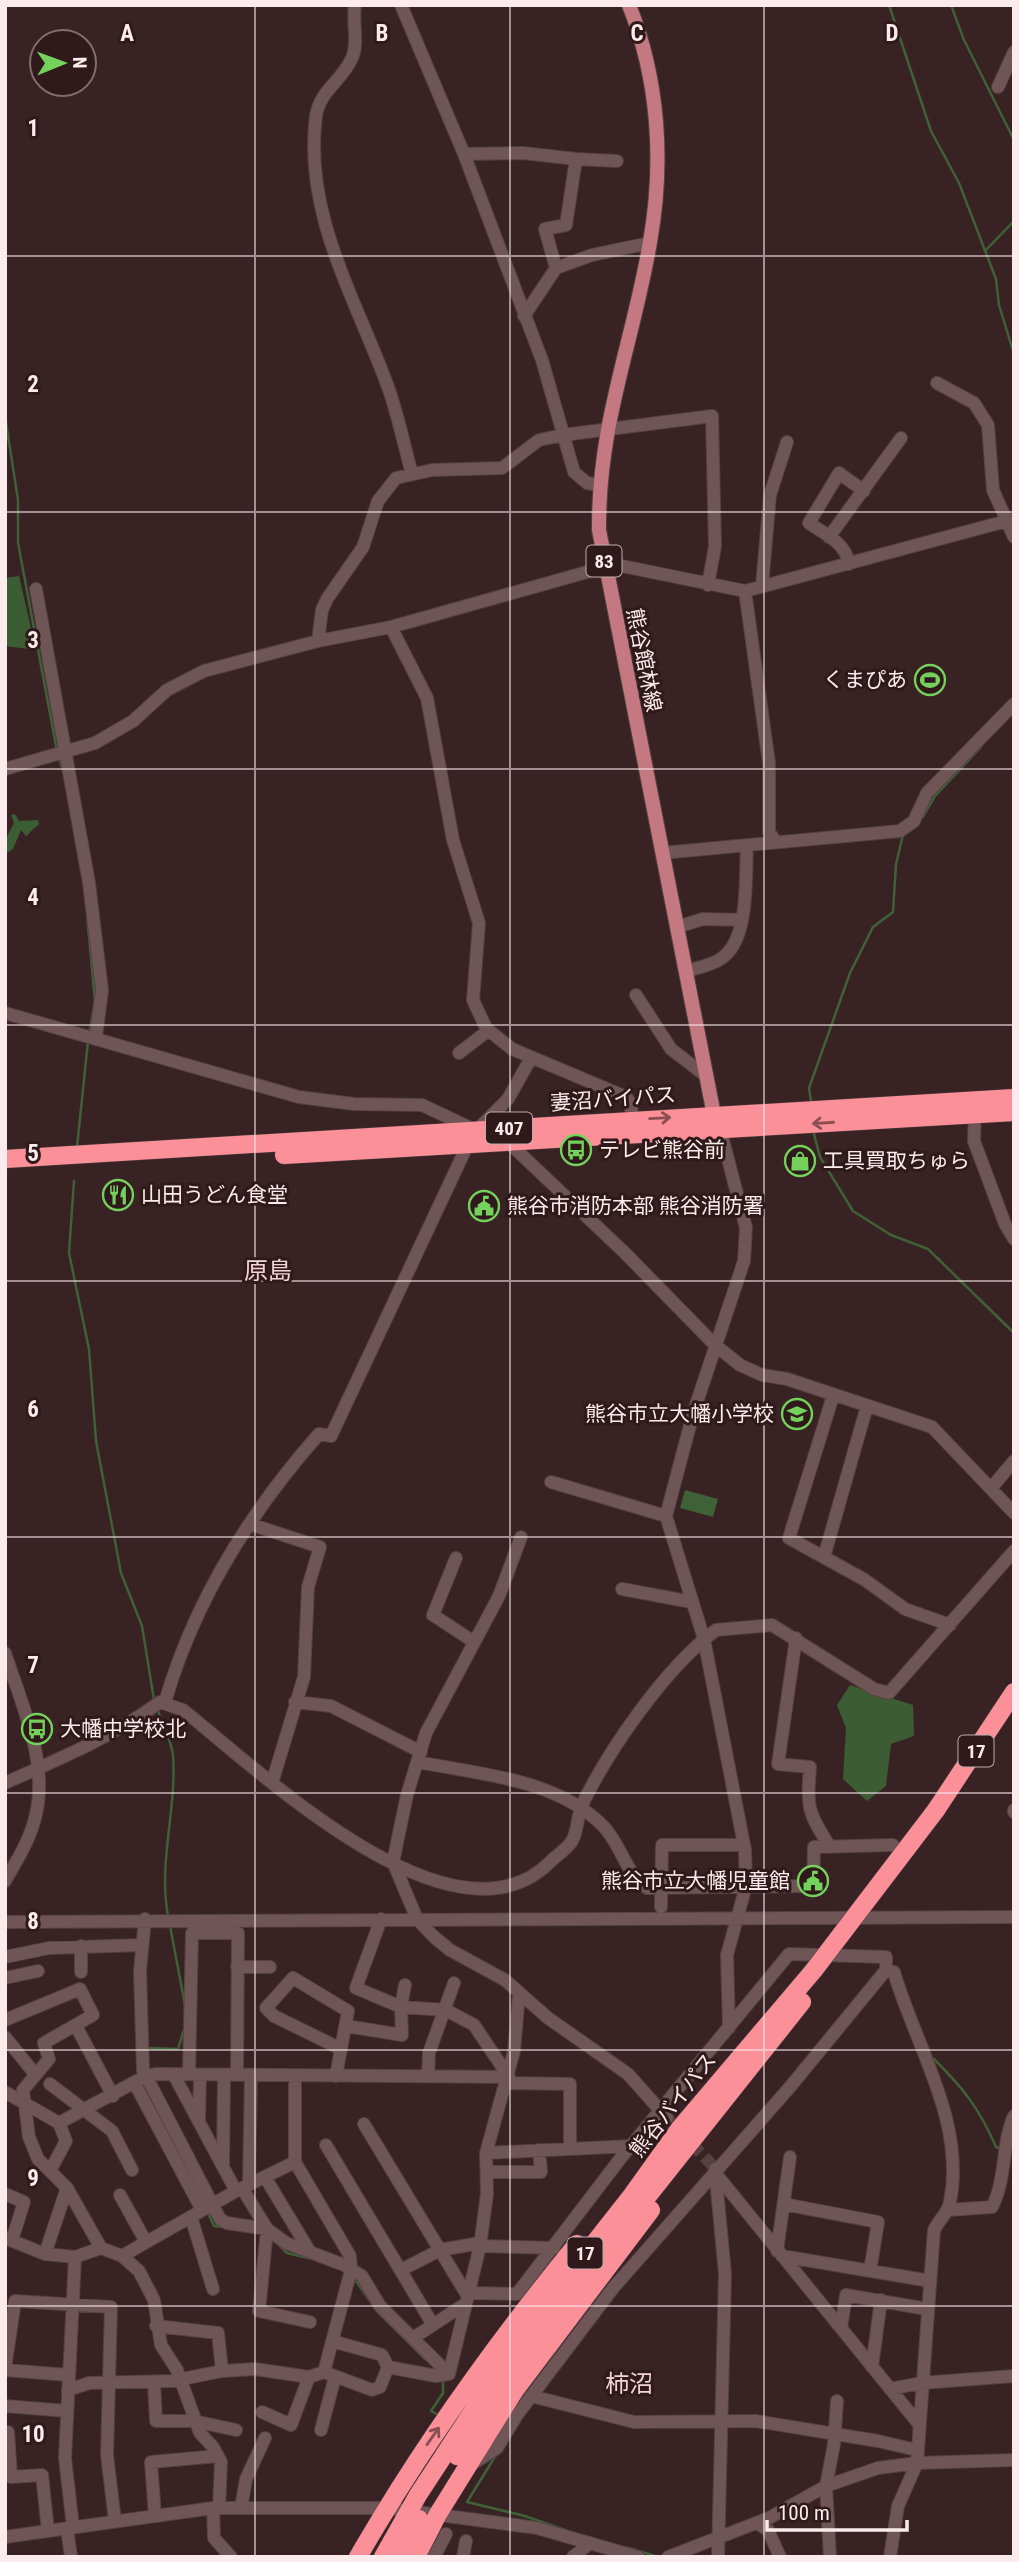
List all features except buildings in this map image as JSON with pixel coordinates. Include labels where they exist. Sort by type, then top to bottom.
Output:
[{"type":"highway","name":"妻沼バイパス","points":[[5,1159],[475,1139],[508,1141],[718,1123],[975,1107],[1014,1098]]},
{"type":"highway","name":"妻沼バイパス","points":[[975,1107],[1014,1112]]},
{"type":"highway","name":"妻沼バイパス","points":[[5,1171],[475,1139],[632,1120],[718,1123]]},
{"type":"highway","name":"熊谷バイパス","points":[[941,1813],[1014,1692]]},
{"type":"highway","name":"熊谷バイパス","points":[[383,2557],[423,2512],[543,2328],[819,1973],[1014,1712]]},
{"type":"highway","name":"熊谷バイパス","points":[[398,2557],[526,2330],[632,2195],[669,2119],[819,1973]]},
{"type":"highway","name":"17","points":[[416,2557],[423,2512],[464,2469],[514,2390],[688,2157],[736,2081]]},
{"type":"highway","name":"17","points":[[358,2557],[431,2439],[524,2309],[606,2208],[669,2119]]},
{"type":"main road","name":"熊谷館林線","points":[[629,5],[645,58],[657,130],[657,187],[650,243],[606,430],[599,485],[599,530],[706,1076],[718,1123]]},
{"type":"street","points":[[355,5],[353,56],[324,93],[317,114],[313,165],[328,234],[352,302],[387,386],[412,474]]},
{"type":"street","points":[[401,5],[464,154],[542,360],[573,472],[587,483],[599,485]]},
{"type":"street","points":[[998,87],[1014,52]]},
{"type":"street","points":[[464,154],[523,153],[617,161]]},
{"type":"street","points":[[556,268],[545,229],[566,225],[576,159]]},
{"type":"street","points":[[524,316],[556,268],[592,255],[650,243]]},
{"type":"street","points":[[937,383],[974,403],[988,425],[993,490],[1012,521],[1014,537]]},
{"type":"street","points":[[318,641],[322,610],[363,547],[378,501],[396,478],[432,470],[502,468],[539,440],[563,435],[712,416],[715,546],[708,585]]},
{"type":"street","points":[[829,537],[901,438]]},
{"type":"street","points":[[762,586],[769,495],[787,442]]},
{"type":"street","points":[[849,564],[847,553],[809,523],[839,473],[864,491]]},
{"type":"street","points":[[5,769],[95,743],[133,721],[167,690],[204,671],[318,641],[390,627],[605,567],[622,566],[745,591],[1012,521]]},
{"type":"street","points":[[36,589],[61,754],[89,883],[102,990],[92,1036]]},
{"type":"street","points":[[745,591],[769,763],[769,832],[776,842]]},
{"type":"street","points":[[390,627],[427,698],[453,840],[480,923],[473,1000],[489,1030],[512,1049],[626,1097],[631,1104],[632,1120]]},
{"type":"street","points":[[662,853],[900,831],[914,821],[927,793],[1014,704]]},
{"type":"street","points":[[685,971],[721,959],[731,949],[742,920],[747,847]]},
{"type":"street","points":[[677,928],[703,919],[742,920]]},
{"type":"street","points":[[636,995],[671,1049],[706,1076]]},
{"type":"street","points":[[5,1013],[299,1097],[354,1104],[422,1105],[475,1139]]},
{"type":"street","points":[[459,1053],[489,1030]]},
{"type":"street","points":[[5,1783],[118,1731],[162,1702],[191,1626],[250,1524],[291,1466],[319,1434],[331,1436],[475,1139],[508,1099],[531,1058]]},
{"type":"street","points":[[975,1107],[974,1141],[1005,1224],[1014,1239]]},
{"type":"street","points":[[718,1123],[746,1228],[744,1261],[715,1345],[666,1516],[704,1639],[744,1845],[746,1886],[727,1955],[729,2028]]},
{"type":"street","points":[[508,1141],[625,1253],[715,1345],[740,1365],[762,1375],[787,1379],[932,1427],[1014,1513]]},
{"type":"street","points":[[833,1396],[789,1538],[865,1580],[905,1609],[950,1625]]},
{"type":"street","points":[[824,1557],[867,1406]]},
{"type":"street","points":[[992,1487],[1014,1461]]},
{"type":"street","points":[[551,1482],[666,1516]]},
{"type":"street","points":[[250,1524],[320,1547],[308,1587],[308,1650],[304,1677],[295,1702],[282,1759],[272,1783]]},
{"type":"street","points":[[521,1537],[499,1596],[426,1733],[393,1862],[417,1919],[450,1950],[505,1980],[519,1994],[628,2074],[669,2119]]},
{"type":"street","points":[[162,1702],[183,1710],[272,1783],[374,1856],[454,1885],[493,1889],[507,1887],[545,1867],[572,1841],[581,1807],[656,1690],[704,1639],[716,1630],[772,1625],[874,1689],[889,1693],[1014,1550]]},
{"type":"street","points":[[456,1558],[433,1615],[474,1642]]},
{"type":"street","points":[[622,1589],[692,1602]]},
{"type":"street","points":[[796,1638],[778,1764],[810,1767],[807,1805],[810,1816],[830,1846]]},
{"type":"street","points":[[5,1653],[39,1768],[35,1821],[5,1881]]},
{"type":"street","points":[[295,1702],[331,1706],[419,1757],[519,1782],[581,1807],[605,1828],[638,1881],[647,1888],[813,1886],[814,1847],[893,1845]]},
{"type":"street","points":[[661,1907],[662,1845],[744,1845]]},
{"type":"street","points":[[5,1922],[145,1919],[1014,1917]]},
{"type":"street","points":[[145,1919],[140,1971],[140,2080],[203,2210],[213,2289]]},
{"type":"street","points":[[381,1919],[356,1988],[401,2007],[446,2010],[474,2025],[508,2080]]},
{"type":"street","points":[[199,2122],[189,2074],[192,1933],[238,1933],[223,2166]]},
{"type":"street","points":[[5,1957],[49,1948],[142,1945]]},
{"type":"street","points":[[81,1946],[81,1972]]},
{"type":"street","points":[[413,2338],[467,2297],[517,2294],[631,2146],[669,2119],[729,2028],[789,1954],[886,1957],[886,1970],[614,2287],[531,2396],[497,2448],[464,2469]]},
{"type":"street","points":[[237,1967],[270,1967]]},
{"type":"street","points":[[886,1970],[894,1972],[905,2011],[919,2035],[938,2092],[950,2145],[952,2175],[948,2210],[934,2230],[917,2457],[898,2506],[890,2557]]},
{"type":"street","points":[[5,1978],[38,1971]]},
{"type":"street","points":[[336,2076],[346,2026],[348,2011],[293,1978],[266,2008],[274,2016],[341,2049]]},
{"type":"street","points":[[428,2076],[429,2053],[454,1983]]},
{"type":"street","points":[[346,2026],[402,2035],[401,2007],[405,1985]]},
{"type":"street","points":[[5,2020],[80,1989],[93,2015],[44,2043],[49,2059],[12,2100]]},
{"type":"street","points":[[444,2375],[480,2244],[487,2194],[486,2153],[508,2080],[519,1994]]},
{"type":"street","points":[[76,2026],[113,2096]]},
{"type":"street","points":[[5,2037],[35,2074]]},
{"type":"street","points":[[189,2074],[176,2079],[223,2166],[242,2188],[266,2236],[260,2311],[310,2322]]},
{"type":"street","points":[[59,2123],[140,2080],[189,2074],[428,2076],[570,2084],[570,2148]]},
{"type":"street","points":[[242,2188],[251,2075]]},
{"type":"street","points":[[295,2076],[295,2162],[350,2256],[351,2270],[332,2342],[321,2430]]},
{"type":"street","points":[[50,2084],[112,2131],[132,2169]]},
{"type":"street","points":[[12,2100],[59,2123],[66,2141],[50,2171]]},
{"type":"street","points":[[12,2100],[38,2159],[67,2188],[101,2248],[122,2256],[139,2272],[154,2300],[161,2345],[179,2378],[194,2421],[221,2462],[214,2538],[231,2557]]},
{"type":"street","points":[[948,2210],[992,2207],[1001,2189],[1014,2116]]},
{"type":"street","points":[[365,2124],[467,2297]]},
{"type":"street","points":[[326,2145],[433,2325]]},
{"type":"street","points":[[486,2153],[631,2146]]},
{"type":"street","points":[[487,2172],[541,2172],[539,2150]]},
{"type":"street","points":[[780,2254],[783,2204],[790,2157]]},
{"type":"street","points":[[122,2256],[242,2188],[295,2162]]},
{"type":"street","points":[[715,2171],[918,2423]]},
{"type":"street","points":[[715,2171],[725,2274],[718,2557]]},
{"type":"street","points":[[265,2177],[310,2252]]},
{"type":"street","points":[[45,2254],[67,2188]]},
{"type":"street","points":[[5,2194],[24,2202],[8,2239],[45,2254],[75,2257],[101,2248]]},
{"type":"street","points":[[120,2195],[146,2242]]},
{"type":"street","points":[[783,2204],[878,2222],[870,2271]]},
{"type":"street","points":[[203,2210],[227,2223],[310,2252],[362,2276],[380,2306],[413,2338],[444,2375]]},
{"type":"street","points":[[401,2270],[440,2250],[480,2244],[554,2248]]},
{"type":"street","points":[[780,2254],[930,2281]]},
{"type":"street","points":[[71,2557],[65,2458],[75,2257]]},
{"type":"street","points":[[841,2328],[846,2295],[927,2309]]},
{"type":"street","points":[[872,2367],[881,2300]]},
{"type":"street","points":[[69,2375],[5,2369],[15,2301],[111,2307],[107,2455],[115,2521]]},
{"type":"street","points":[[156,2326],[218,2333],[222,2371]]},
{"type":"street","points":[[68,2390],[89,2383],[153,2382],[255,2368],[309,2377],[329,2375],[372,2390],[380,2387],[388,2367],[382,2355],[332,2342]]},
{"type":"street","points":[[388,2367],[444,2375]]},
{"type":"street","points":[[890,2389],[921,2382],[1014,2376]]},
{"type":"street","points":[[262,2412],[291,2424],[309,2377]]},
{"type":"street","points":[[153,2382],[156,2421],[194,2421],[236,2430]]},
{"type":"street","points":[[531,2396],[634,2422],[670,2424],[721,2420],[756,2421],[835,2435],[917,2457],[1014,2460]]},
{"type":"street","points":[[830,2557],[826,2486],[835,2435],[837,2401]]},
{"type":"street","points":[[5,2406],[67,2411]]},
{"type":"street","points":[[8,2432],[7,2449],[11,2477],[42,2476],[48,2531]]},
{"type":"street","points":[[241,2508],[246,2479],[265,2438]]},
{"type":"street","points":[[155,2516],[151,2462],[218,2456]]},
{"type":"street","points":[[668,2557],[757,2522],[826,2486],[917,2457]]},
{"type":"street","points":[[5,2537],[216,2508],[387,2508],[537,2528],[638,2557]]},
{"type":"street","points":[[757,2522],[768,2530],[780,2557]]},
{"type":"street","points":[[434,2557],[446,2534]]},
{"type":"street","points":[[463,2557],[466,2541]]},
{"type":"street","points":[[573,2557],[590,2543]]},
{"type":"street","points":[[587,2557],[590,2543]]},
{"type":"shaded area","points":[[19,576],[36,650],[5,646],[5,578]]},
{"type":"shaded area","points":[[15,814],[19,821],[38,820],[39,824],[26,836],[21,830],[13,849],[5,854],[5,840],[14,823],[11,815]]},
{"type":"shaded area","points":[[685,1490],[718,1499],[713,1517],[680,1508]]},
{"type":"shaded area","points":[[850,1685],[913,1705],[914,1736],[891,1744],[886,1786],[867,1801],[843,1779],[846,1728],[837,1705]]},
{"type":"waterway","points":[[889,5],[931,131],[959,183],[996,279],[999,305],[1014,354]]},
{"type":"waterway","points":[[951,5],[964,40],[1014,140]]},
{"type":"waterway","points":[[985,251],[1014,221]]},
{"type":"waterway","points":[[5,416],[18,500],[18,543],[57,751]]},
{"type":"waterway","points":[[923,817],[935,796],[981,747]]},
{"type":"waterway","points":[[59,758],[63,771]]},
{"type":"waterway","points":[[811,1101],[809,1088],[850,973],[873,927],[893,912],[896,864],[903,835]]},
{"type":"waterway","points":[[87,916],[95,1001],[89,1034]]},
{"type":"waterway","points":[[77,1147],[88,1041]]},
{"type":"waterway","points":[[814,1134],[820,1157],[853,1211],[891,1235],[928,1249],[1014,1333]]},
{"type":"waterway","points":[[74,1181],[69,1253],[89,1349],[96,1441],[121,1573],[142,1626],[154,1700]]},
{"type":"waterway","points":[[157,1709],[173,1755],[174,1775],[165,1876],[168,1916]]},
{"type":"waterway","points":[[170,1926],[185,2005]]},
{"type":"waterway","points":[[146,2048],[178,2049],[184,2029]]},
{"type":"waterway","points":[[934,2059],[970,2100],[996,2147],[1002,2149]]},
{"type":"waterway","points":[[207,2211],[214,2226],[223,2227]]},
{"type":"waterway","points":[[278,2244],[287,2253],[312,2259]]},
{"type":"waterway","points":[[356,2281],[372,2304]]},
{"type":"waterway","points":[[378,2312],[425,2359]]},
{"type":"waterway","points":[[440,2416],[431,2411],[443,2393],[443,2379]]},
{"type":"waterway","points":[[496,2455],[467,2502],[525,2516],[565,2530]]},
{"type":"waterway","points":[[629,2548],[655,2556]]},
{"type":"tunnel","points":[[667,2118],[715,2168]]},
{"type":"place","name":"くまぴあ","points":[[930,680]]},
{"type":"place","name":"テレビ熊谷前","points":[[576,1150]]},
{"type":"place","name":"工具買取ちゅら","points":[[800,1161]]},
{"type":"place","name":"山田うどん食堂","points":[[118,1195]]},
{"type":"place","name":"熊谷市消防本部 熊谷消防署","points":[[484,1206]]},
{"type":"place","name":"熊谷市立大幡小学校","points":[[797,1414]]},
{"type":"place","name":"大幡中学校北","points":[[37,1729]]},
{"type":"place","name":"熊谷市立大幡児童館","points":[[813,1881]]},
{"type":"district","name":"原島","points":[[268,1271]]},
{"type":"district","name":"柿沼","points":[[629,2384]]}]
